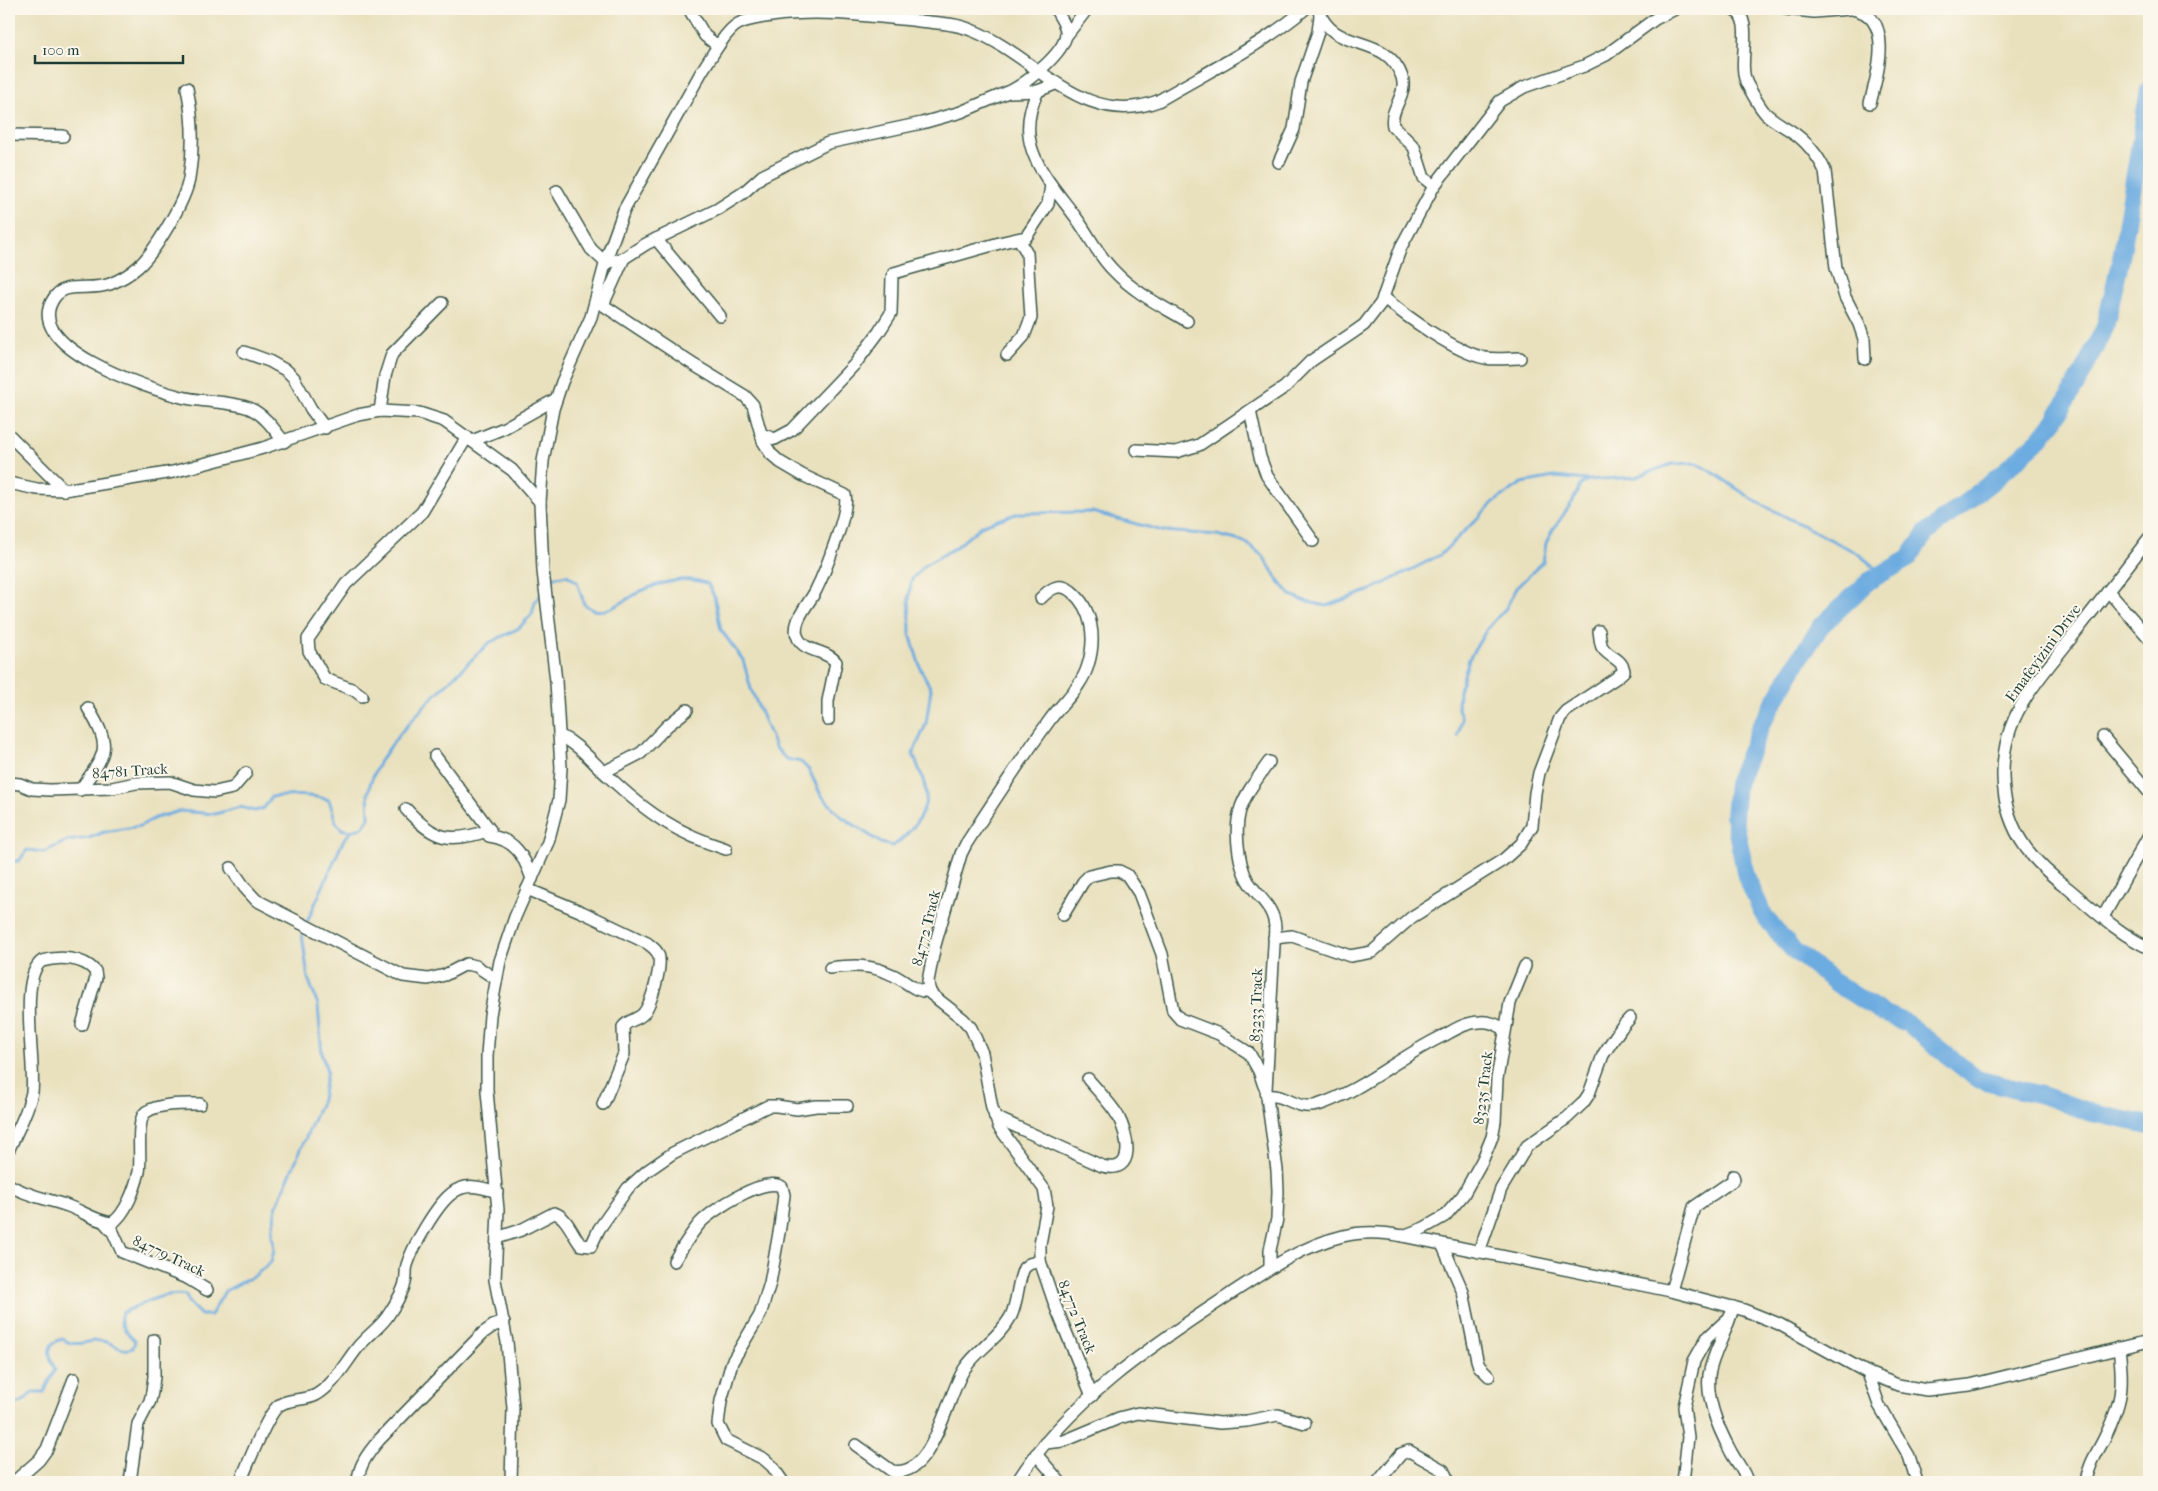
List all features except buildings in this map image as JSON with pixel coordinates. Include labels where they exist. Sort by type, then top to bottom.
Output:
[{"type":"street","points":[[688,9],[705,36],[718,46]]},
{"type":"street","points":[[1056,9],[1065,26],[1066,36]]},
{"type":"street","points":[[606,263],[624,258],[656,239],[718,209],[743,193],[762,176],[816,148],[845,138],[943,117],[1008,92],[1025,83],[1060,48],[1066,36],[1087,9]]},
{"type":"street","points":[[599,304],[606,263],[624,210],[718,46],[736,25],[754,19],[811,12],[852,12],[958,26],[972,30],[1002,46],[1056,84],[1081,97],[1116,108],[1143,107],[1158,101],[1291,21],[1305,9]]},
{"type":"street","points":[[1136,450],[1166,453],[1188,449],[1207,440],[1285,387],[1324,352],[1364,324],[1374,313],[1383,298],[1401,247],[1434,186],[1500,101],[1524,88],[1584,66],[1606,55],[1655,20],[1675,9]]},
{"type":"street","points":[[1733,9],[1741,14],[1745,23],[1742,70],[1749,88],[1764,112],[1803,140],[1818,159],[1825,172],[1836,268],[1844,297],[1862,331],[1865,360]]},
{"type":"street","points":[[1786,9],[1814,12],[1850,9],[1870,15],[1879,34],[1878,74],[1870,103]]},
{"type":"street","points":[[1319,12],[1330,28],[1342,37],[1378,48],[1400,72],[1403,90],[1393,118],[1394,126],[1414,147],[1424,178],[1434,186]]},
{"type":"street","points":[[1279,162],[1294,129],[1301,82],[1318,32],[1319,12]]},
{"type":"street","points":[[1008,92],[1038,91],[1056,84]]},
{"type":"street","points":[[187,88],[192,116],[189,180],[183,198],[158,242],[146,259],[124,278],[100,288],[67,288],[60,291],[51,302],[49,317],[56,334],[83,358],[124,378],[178,396],[239,405],[250,409],[265,418],[284,442]]},
{"type":"street","points":[[1038,91],[1028,116],[1029,139],[1038,163],[1051,185],[1115,273],[1139,294],[1187,321]]},
{"type":"street","points":[[9,135],[63,136]]},
{"type":"street","points":[[761,434],[775,439],[792,430],[855,364],[887,321],[891,312],[892,277],[894,273],[995,244],[1020,239],[1029,234],[1050,198],[1051,185]]},
{"type":"street","points":[[557,191],[591,249],[606,263]]},
{"type":"street","points":[[656,239],[720,316]]},
{"type":"street","points":[[1007,355],[1024,336],[1031,318],[1027,254],[1020,239]]},
{"type":"street","points":[[511,1482],[512,1408],[508,1342],[495,1280],[497,1192],[486,1091],[488,1037],[496,979],[507,938],[548,842],[559,800],[560,735],[552,638],[544,580],[540,502],[543,461],[556,399],[570,359],[624,258]]},
{"type":"street","points":[[1383,298],[1410,320],[1476,355],[1493,359],[1520,358]]},
{"type":"street","points":[[380,411],[385,376],[392,354],[442,304]]},
{"type":"street","points":[[599,304],[745,396],[751,401],[756,410],[766,447],[780,462],[816,482],[842,493],[846,498],[846,508],[822,577],[796,627],[800,641],[836,662],[828,701],[828,720]]},
{"type":"street","points":[[244,352],[269,361],[287,371],[294,378],[310,409],[325,428]]},
{"type":"street","points":[[362,696],[354,690],[325,679],[307,647],[308,639],[346,584],[422,512],[470,439],[504,428],[556,399]]},
{"type":"street","points":[[9,483],[37,489],[64,490],[173,472],[284,442],[370,412],[380,411],[430,415],[444,420],[512,470],[540,502]]},
{"type":"street","points":[[1250,411],[1266,476],[1313,541]]},
{"type":"street","points":[[9,435],[64,490]]},
{"type":"street","name":"Emafeyizini Drive","points":[[2149,538],[2042,675],[2022,704],[2009,730],[2003,760],[2004,786],[2008,804],[2019,836],[2026,848],[2053,876],[2103,917],[2123,933],[2149,948]]},
{"type":"street","name":"84772 Track","points":[[1041,598],[1051,588],[1058,586],[1066,588],[1081,604],[1089,619],[1093,636],[1088,666],[1081,681],[1058,709],[1009,778],[961,854],[935,945],[928,981],[930,992],[971,1028],[982,1053],[995,1118],[1005,1138],[1044,1189],[1047,1206],[1040,1244],[1040,1261],[1055,1305],[1092,1396]]},
{"type":"street","points":[[2108,591],[2149,638]]},
{"type":"street","points":[[1274,938],[1292,936],[1350,956],[1372,952],[1412,917],[1511,853],[1528,835],[1532,826],[1535,793],[1540,773],[1560,718],[1566,711],[1624,671],[1620,661],[1608,654],[1601,646],[1599,631]]},
{"type":"street","points":[[80,790],[100,760],[104,744],[102,731],[88,708]]},
{"type":"street","points":[[604,772],[641,753],[667,726],[687,710]]},
{"type":"street","points":[[560,735],[581,748],[646,810],[694,838],[726,849]]},
{"type":"street","points":[[2103,737],[2149,792]]},
{"type":"street","points":[[435,756],[490,830],[489,836],[502,839],[516,847],[525,860],[529,884]]},
{"type":"street","name":"83233 Track","points":[[1269,762],[1238,812],[1236,838],[1242,868],[1247,879],[1273,914],[1275,927],[1266,1093],[1277,1170],[1278,1191],[1277,1219],[1270,1250],[1270,1268]]},
{"type":"street","name":"84781 Track","points":[[9,783],[20,784],[38,790],[80,790],[112,788],[136,783],[170,782],[199,792],[215,792],[233,788],[246,773]]},
{"type":"street","points":[[406,809],[426,828],[442,836],[466,838],[490,830]]},
{"type":"street","points":[[2103,917],[2149,835]]},
{"type":"street","points":[[231,868],[251,896],[264,905],[322,932],[403,976],[421,979],[435,978],[466,964],[476,966],[496,979]]},
{"type":"street","points":[[1063,915],[1083,882],[1089,876],[1111,871],[1120,871],[1127,875],[1139,893],[1162,954],[1173,1011],[1180,1019],[1219,1034],[1249,1054],[1259,1071],[1266,1093],[1278,1096],[1301,1107],[1316,1105],[1338,1097],[1426,1044],[1464,1026],[1472,1023],[1488,1022],[1506,1029]]},
{"type":"street","points":[[529,884],[647,943],[658,954],[659,968],[648,1006],[640,1016],[623,1027],[624,1054],[603,1104]]},
{"type":"street","points":[[9,1149],[27,1110],[32,1090],[29,1030],[30,999],[34,973],[38,963],[42,961],[72,959],[85,962],[95,971],[96,978],[82,1025]]},
{"type":"street","points":[[830,968],[862,965],[894,975],[920,991],[930,992]]},
{"type":"street","name":"83235 Track","points":[[1403,1236],[1424,1228],[1445,1216],[1464,1195],[1483,1159],[1492,1137],[1495,1122],[1498,1079],[1510,1003],[1525,966]]},
{"type":"street","points":[[1479,1252],[1501,1189],[1527,1146],[1559,1124],[1582,1103],[1589,1094],[1603,1055],[1630,1018]]},
{"type":"street","points":[[995,1118],[1102,1166],[1110,1168],[1121,1165],[1125,1161],[1127,1153],[1122,1126],[1114,1110],[1088,1079]]},
{"type":"street","points":[[9,1185],[28,1194],[74,1208],[105,1223],[112,1223],[120,1217],[139,1172],[143,1115],[163,1107],[200,1104]]},
{"type":"street","points":[[497,1238],[521,1230],[554,1213],[568,1226],[581,1245],[590,1246],[599,1229],[628,1188],[647,1171],[673,1153],[768,1106],[796,1109],[816,1106],[847,1106]]},
{"type":"street","points":[[1671,1291],[1694,1207],[1732,1181],[1734,1179],[1733,1176]]},
{"type":"street","points":[[674,1262],[689,1236],[709,1215],[737,1197],[759,1187],[774,1184],[782,1187],[784,1196],[770,1283],[760,1315],[732,1362],[720,1408],[718,1424],[726,1440],[764,1459],[784,1482]]},
{"type":"street","points":[[240,1482],[267,1422],[276,1408],[283,1404],[308,1399],[322,1392],[333,1381],[358,1346],[386,1318],[403,1289],[410,1256],[438,1207],[452,1193],[464,1187],[478,1186],[497,1192]]},
{"type":"street","name":"84779 Track","points":[[105,1223],[113,1232],[122,1252],[189,1279],[207,1290]]},
{"type":"street","points":[[1016,1482],[1036,1454],[1066,1419],[1092,1396],[1184,1326],[1270,1268],[1311,1248],[1342,1236],[1374,1232],[1403,1236],[1671,1291],[1779,1324],[1868,1373],[1891,1383],[1913,1389],[1942,1389],[1970,1385],[2149,1341]]},
{"type":"street","points":[[1442,1244],[1462,1292],[1479,1366],[1489,1376]]},
{"type":"street","points":[[856,1445],[892,1471],[897,1472],[911,1467],[924,1458],[934,1442],[958,1380],[975,1355],[1007,1323],[1014,1308],[1024,1268],[1029,1264],[1040,1261]]},
{"type":"street","points":[[1683,1482],[1688,1437],[1684,1407],[1694,1361],[1707,1338],[1732,1311]]},
{"type":"street","points":[[1732,1311],[1709,1374],[1709,1394],[1721,1429],[1747,1482]]},
{"type":"street","points":[[358,1482],[361,1470],[372,1449],[483,1333],[493,1326],[504,1322]]},
{"type":"street","points":[[130,1482],[138,1424],[150,1401],[152,1392],[154,1340]]},
{"type":"street","points":[[2086,1482],[2094,1458],[2108,1431],[2123,1389],[2119,1348]]},
{"type":"street","points":[[1868,1373],[1880,1405],[1910,1456],[1917,1482]]},
{"type":"street","points":[[14,1482],[39,1460],[47,1449],[74,1379]]},
{"type":"street","points":[[1045,1443],[1064,1441],[1118,1418],[1138,1413],[1220,1423],[1278,1416],[1305,1423]]},
{"type":"street","points":[[1378,1482],[1401,1454],[1410,1451],[1442,1470],[1449,1482]]},
{"type":"street","points":[[1036,1454],[1060,1482]]},
{"type":"waterway","points":[[2149,89],[2121,258],[2105,327],[2080,378],[2055,420],[2039,440],[1993,481],[1926,533],[1908,559],[1869,581],[1821,626],[1798,661],[1761,725],[1737,784],[1734,817],[1746,876],[1764,916],[1792,949],[1837,984],[1881,1012],[1907,1023],[1977,1079],[2045,1096],[2092,1113],[2149,1125]]},
{"type":"waterway","points":[[548,584],[552,578],[567,575],[577,582],[584,604],[593,610],[600,611],[613,608],[641,591],[666,582],[691,580],[708,584],[714,596],[721,630],[743,660],[751,689],[775,747],[786,759],[801,762],[809,770],[821,795],[841,816],[881,843],[893,846],[914,826],[922,813],[926,799],[924,782],[913,754],[926,724],[931,689],[921,670],[910,634],[909,596],[912,579],[925,565],[955,548],[983,525],[1019,513],[1092,512],[1163,531],[1217,535],[1245,542],[1263,556],[1278,580],[1291,595],[1308,602],[1326,606],[1371,590],[1440,555],[1494,502],[1522,483],[1554,477],[1587,480],[1636,477],[1672,464],[1696,463],[1755,501],[1857,553],[1882,573]]},
{"type":"waterway","points":[[1458,736],[1462,719],[1458,709],[1459,691],[1469,659],[1487,629],[1506,608],[1516,588],[1543,562],[1546,543],[1552,531],[1573,501],[1580,486],[1587,480]]},
{"type":"waterway","points":[[307,922],[344,839],[352,831],[363,827],[369,818],[368,793],[380,761],[399,735],[427,703],[489,643],[519,628],[532,614],[535,602],[542,593]]},
{"type":"waterway","points":[[9,861],[19,861],[27,850],[44,852],[67,841],[140,826],[155,818],[180,811],[215,814],[240,807],[255,811],[264,808],[271,797],[278,796],[308,796],[329,800],[336,822],[341,829],[352,831]]},
{"type":"waterway","points":[[9,1408],[23,1401],[33,1392],[44,1392],[55,1370],[50,1351],[53,1344],[57,1341],[63,1339],[77,1344],[102,1341],[124,1349],[133,1348],[135,1341],[122,1325],[122,1313],[153,1299],[178,1294],[186,1295],[188,1302],[201,1315],[211,1315],[225,1291],[254,1276],[271,1262],[274,1250],[272,1234],[276,1207],[322,1100],[327,1071],[322,1055],[318,1005],[308,978],[302,934],[304,928]]}]
